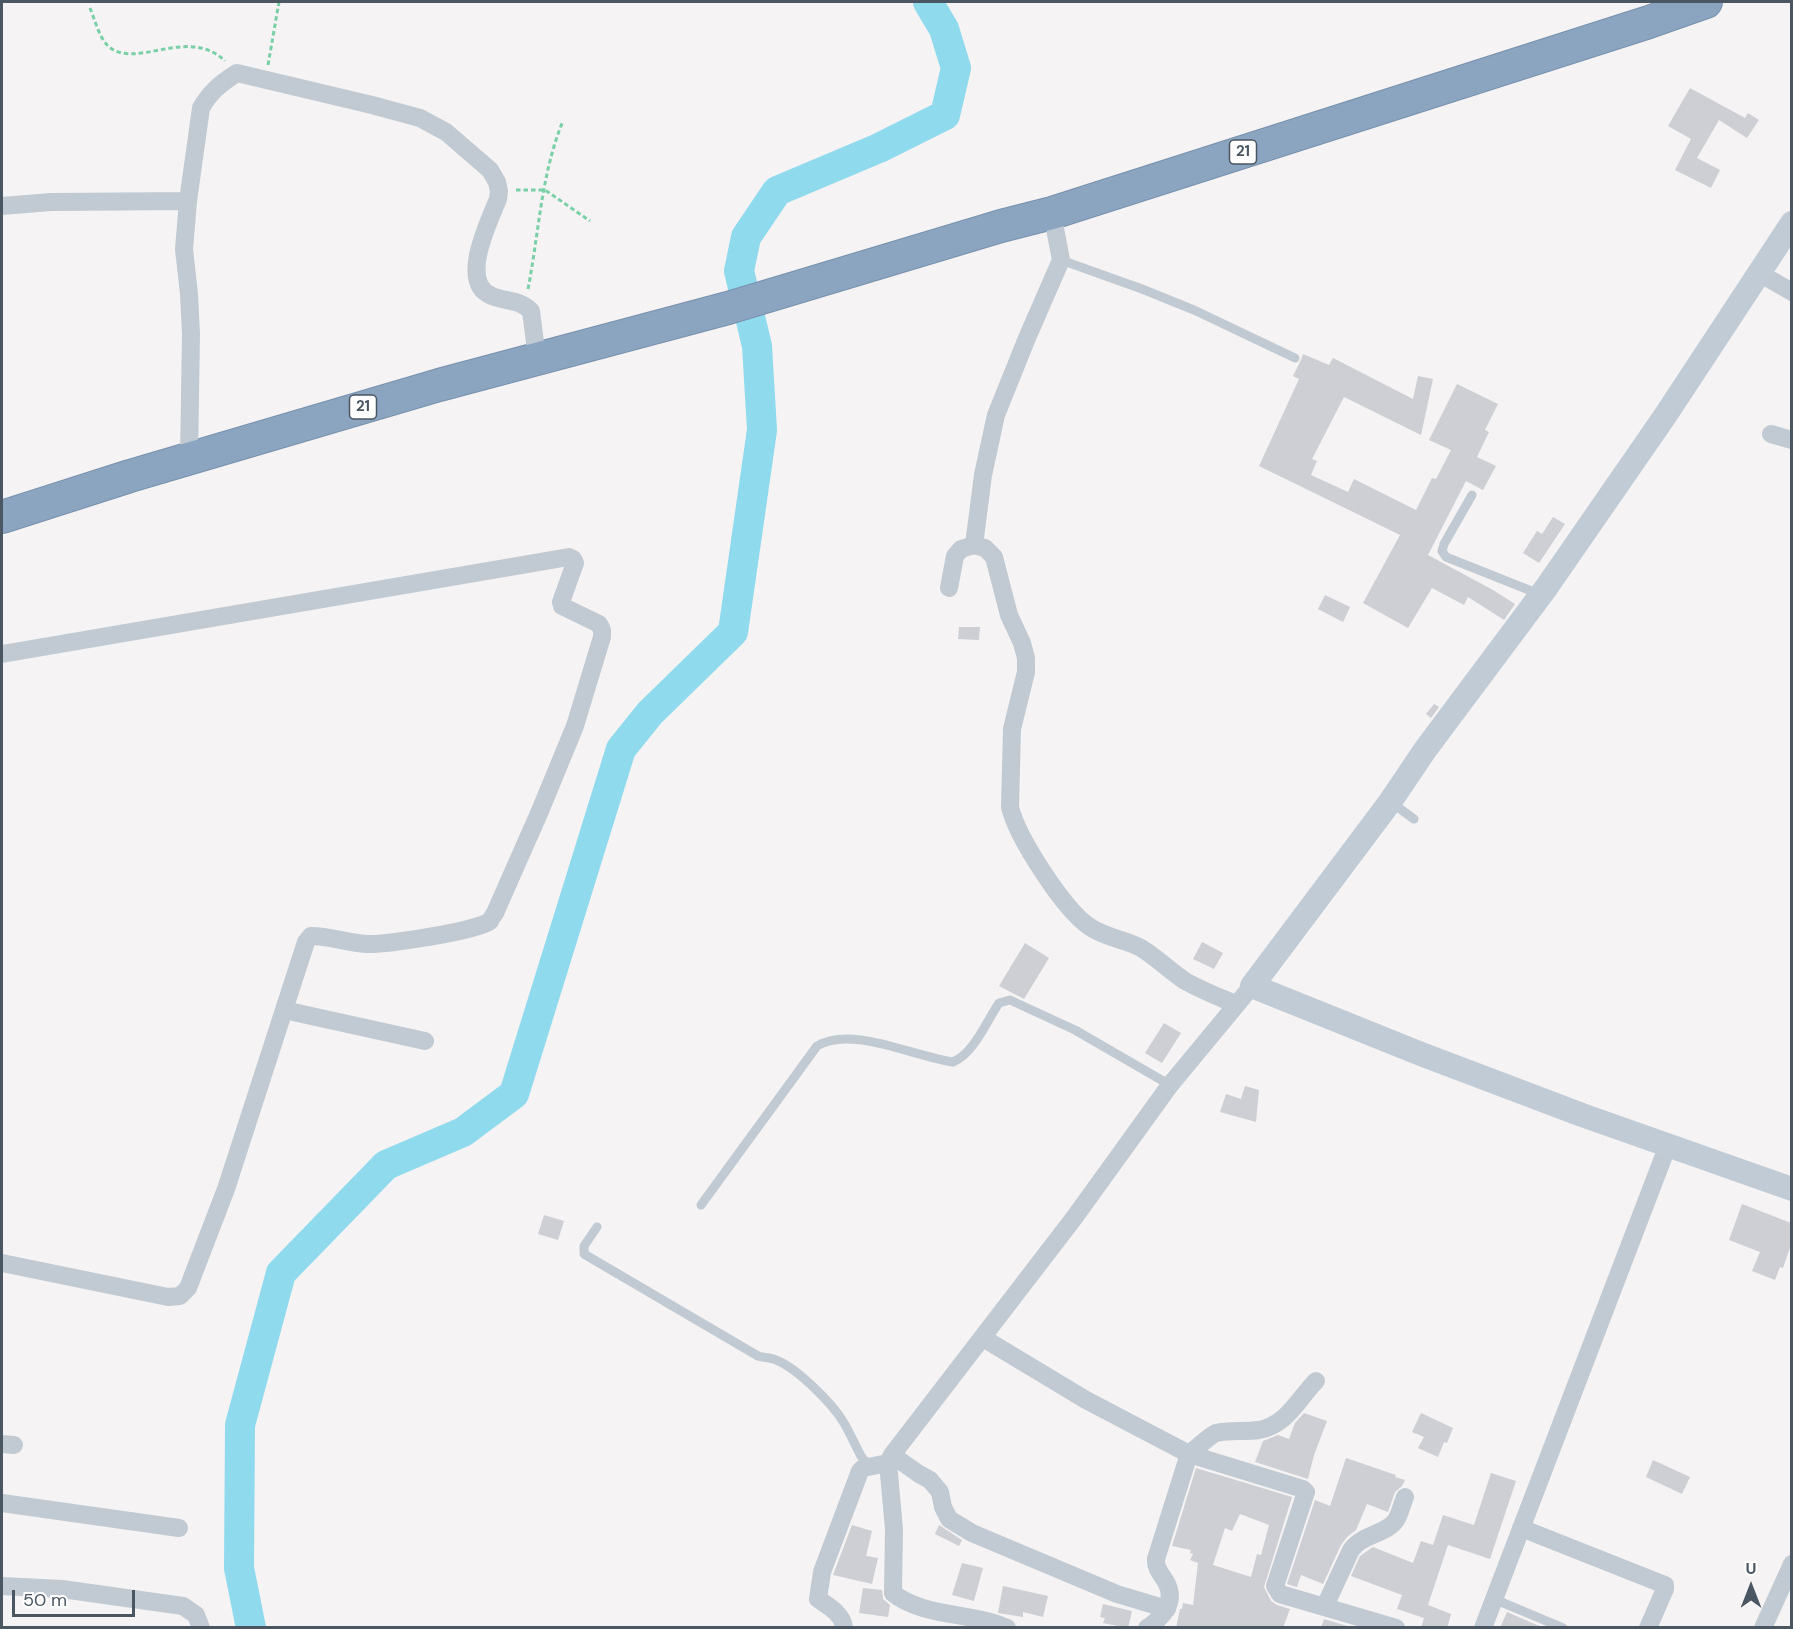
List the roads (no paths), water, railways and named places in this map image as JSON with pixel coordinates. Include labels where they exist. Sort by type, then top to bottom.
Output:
[{"type":"highway","name":"21","points":[[2,517],[439,385],[728,308],[1001,226],[1052,213],[1706,2]]},
{"type":"street","points":[[189,459],[191,334],[184,249],[188,201],[201,108],[208,95],[237,73],[420,118],[446,132],[484,165],[497,182],[499,191],[477,255],[478,286],[484,293],[515,301],[525,305],[531,311],[537,358]]},
{"type":"street","points":[[2,206],[51,202],[188,201]]},
{"type":"street","points":[[974,545],[983,476],[996,415],[1061,260],[1052,213]]},
{"type":"street","points":[[844,1628],[843,1621],[819,1601],[818,1597],[822,1572],[860,1471],[884,1461],[983,1338],[1074,1218],[1170,1085],[1252,986],[1390,802],[1425,750],[1541,595],[1665,416],[1791,223]]},
{"type":"street","points":[[1759,273],[1791,292]]},
{"type":"street","points":[[1771,434],[1791,440]]},
{"type":"street","points":[[949,588],[955,556],[961,549],[974,545],[985,548],[994,557],[1009,615],[1026,658],[1026,672],[1012,729],[1010,807],[1012,819],[1040,868],[1077,918],[1092,929],[1134,945],[1187,982],[1235,1004]]},
{"type":"street","points":[[2,654],[564,557],[573,559],[575,563],[561,602],[562,606],[599,624],[602,630],[602,637],[575,726],[540,811],[490,921],[482,925],[401,941],[367,944],[311,936],[306,942],[226,1190],[188,1288],[180,1296],[168,1297],[2,1263]]},
{"type":"street","points":[[1252,986],[1421,1054],[1582,1115],[1791,1189]]},
{"type":"street","points":[[284,1010],[425,1041]]},
{"type":"street","points":[[1483,1628],[1668,1145]]},
{"type":"street","points":[[983,1338],[1086,1400],[1189,1454],[1305,1490],[1305,1499],[1275,1586],[1280,1594],[1396,1628]]},
{"type":"street","points":[[1147,1628],[1157,1621],[1167,1609],[1170,1595],[1167,1584],[1155,1566],[1155,1559],[1189,1454],[1216,1433],[1259,1430],[1281,1422],[1316,1381]]},
{"type":"street","points":[[884,1461],[930,1480],[940,1492],[943,1507],[949,1519],[972,1533],[1117,1594],[1167,1609]]},
{"type":"street","points":[[884,1461],[894,1529],[893,1593],[906,1601],[1007,1628]]},
{"type":"street","points":[[1325,1606],[1356,1543],[1390,1527],[1396,1521],[1405,1497]]},
{"type":"street","points":[[2,1503],[179,1528]]},
{"type":"street","points":[[1521,1528],[1665,1585],[1648,1628]]},
{"type":"street","points":[[1763,1628],[1791,1564]]},
{"type":"street","points":[[2,1586],[62,1589],[183,1606],[196,1615],[201,1628]]},
{"type":"lane","points":[[1061,260],[1194,310],[1295,358]]},
{"type":"lane","points":[[1472,495],[1444,543],[1442,551],[1446,557],[1541,595]]},
{"type":"lane","points":[[1390,802],[1414,819]]},
{"type":"lane","points":[[701,1205],[817,1046],[826,1040],[851,1038],[953,1062],[961,1059],[968,1052],[999,1003],[1010,1000],[1075,1030],[1170,1085]]},
{"type":"lane","points":[[597,1227],[584,1246],[584,1254],[758,1356],[778,1360],[800,1375],[813,1386],[844,1422],[864,1460],[884,1461]]},
{"type":"lane","points":[[1494,1599],[1563,1628]]},
{"type":"waterway","points":[[251,1628],[239,1568],[240,1425],[281,1273],[386,1165],[463,1132],[514,1094],[621,749],[650,713],[733,632],[762,430],[757,346],[739,271],[746,237],[777,191],[879,148],[945,115],[956,68],[944,29],[928,2]]}]
